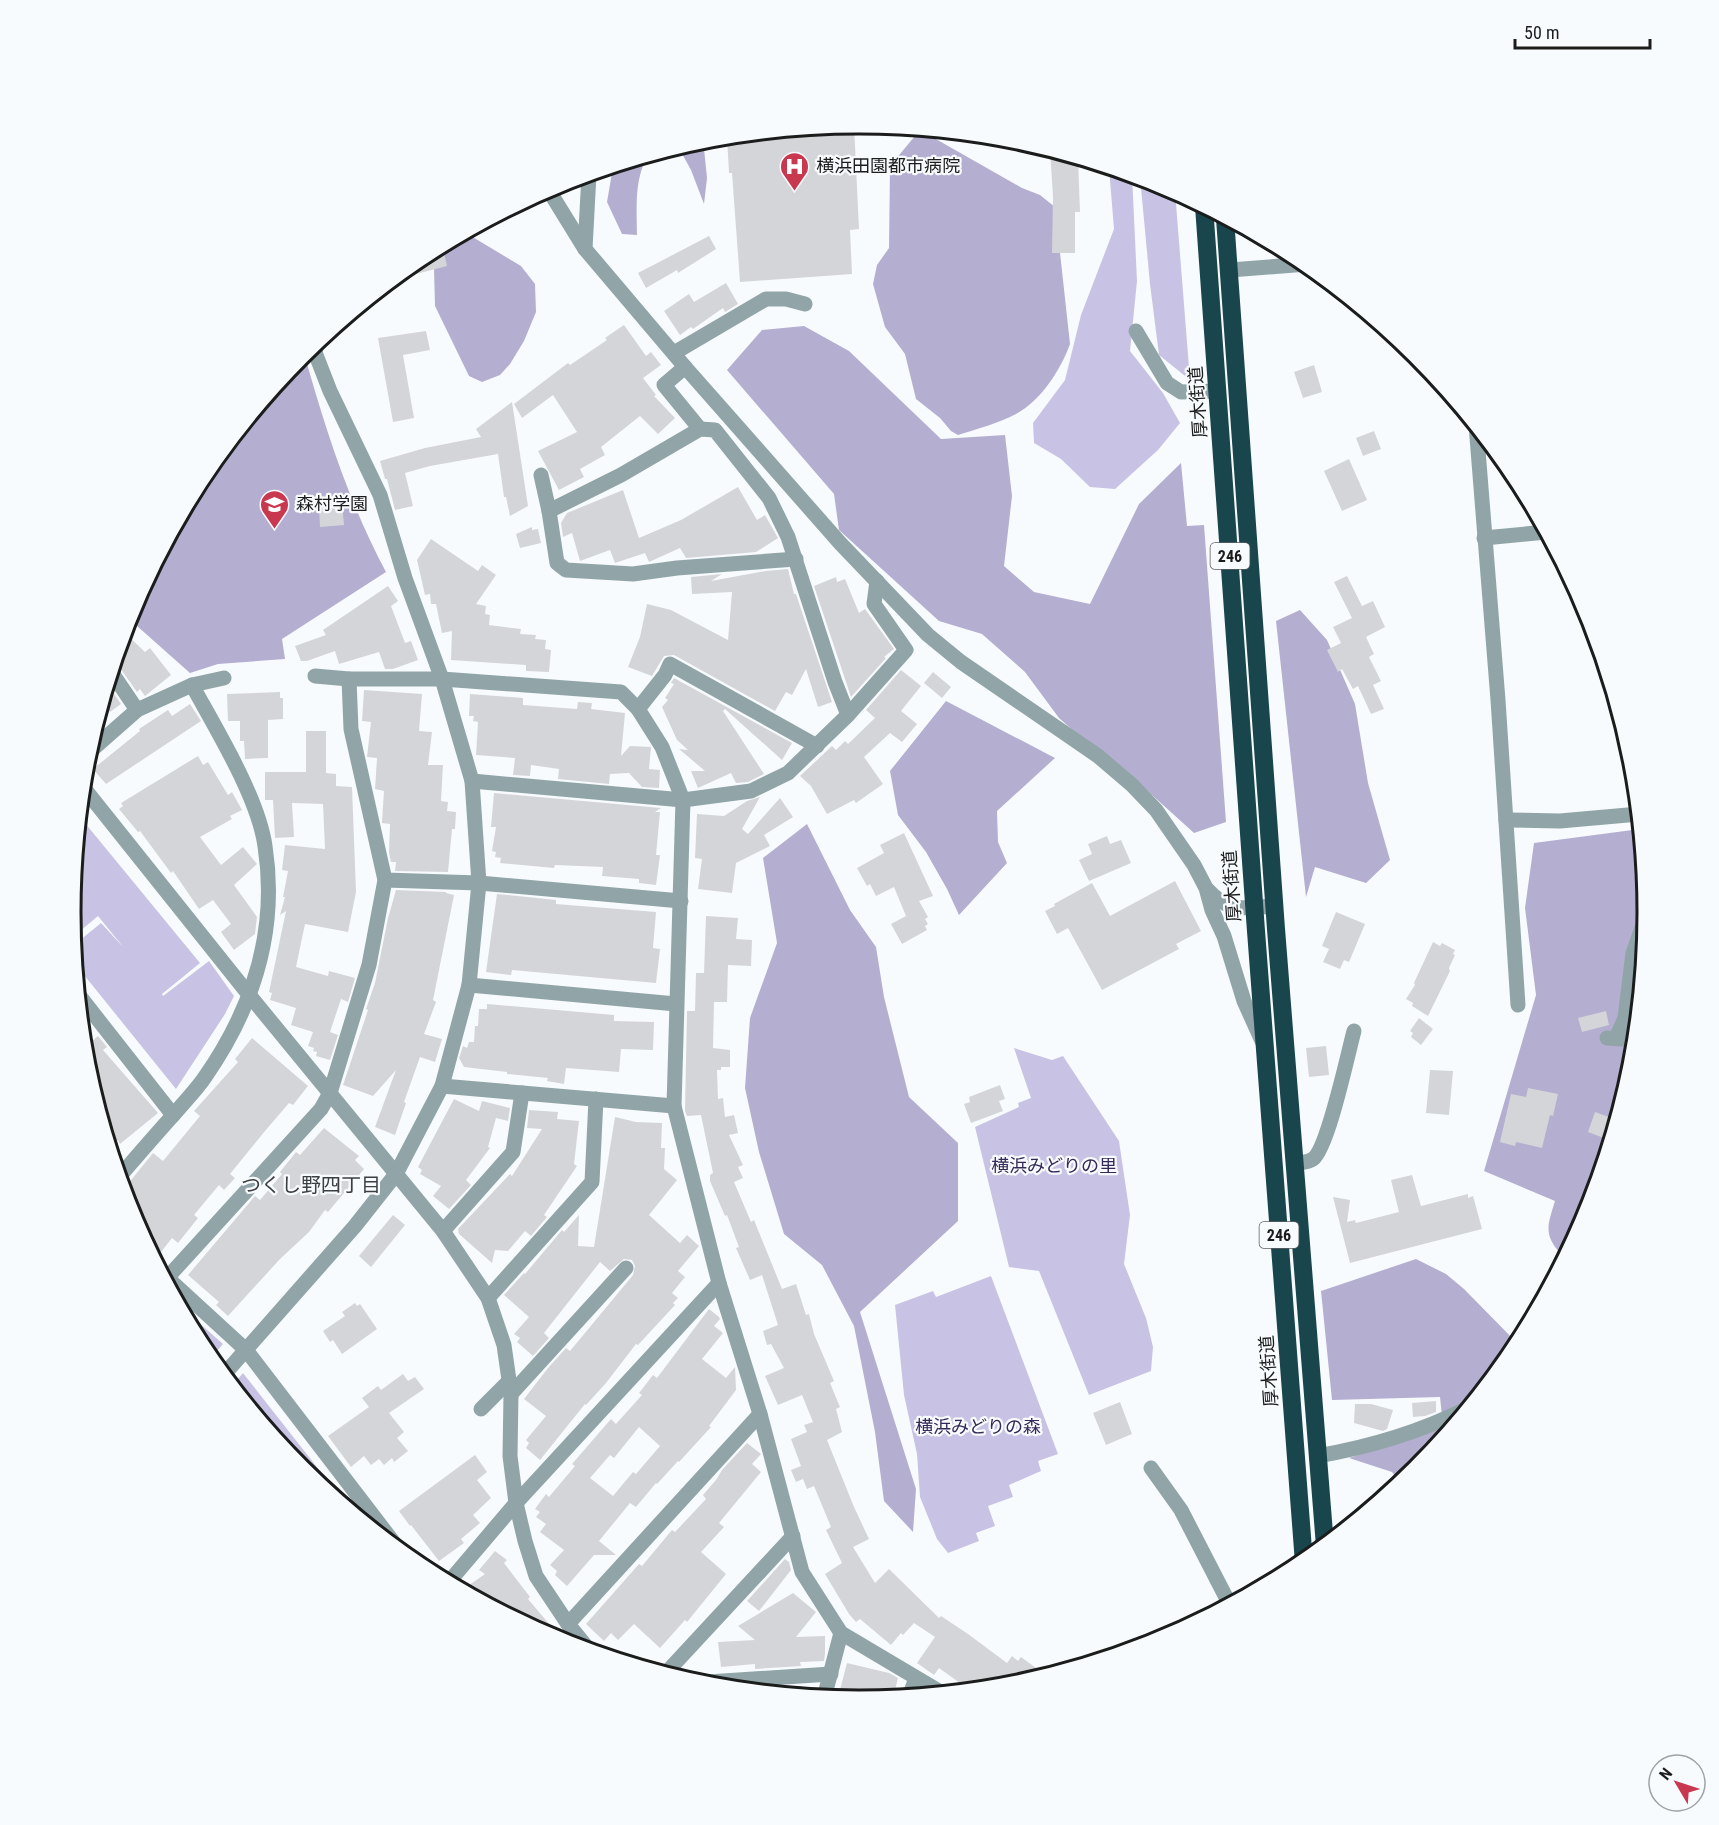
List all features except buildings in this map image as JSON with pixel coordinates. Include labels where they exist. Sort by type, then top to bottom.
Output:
[{"type":"highway","name":"厚木街道","points":[[1205,214],[1303,1552]]},
{"type":"highway","name":"246","points":[[1227,226],[1275,906],[1324,1536]]},
{"type":"street","points":[[585,249],[589,182]]},
{"type":"street","points":[[553,197],[585,249],[685,368],[840,543],[928,635],[952,655],[1098,756],[1132,785],[1156,810],[1206,888],[1220,903],[1229,907],[1275,906]]},
{"type":"street","points":[[1230,270],[1292,265]]},
{"type":"street","points":[[674,353],[766,299],[786,299],[805,304]]},
{"type":"street","points":[[1136,331],[1167,383],[1181,392],[1218,391]]},
{"type":"street","points":[[229,1369],[355,1226],[396,1174],[442,1086],[469,985],[479,883],[472,781],[442,679],[405,578],[380,495],[330,391],[316,355]]},
{"type":"street","points":[[685,368],[664,385],[700,429]]},
{"type":"street","points":[[549,511],[621,475],[700,429],[715,430],[769,498],[796,559],[807,598],[848,715]]},
{"type":"street","points":[[1477,439],[1518,1005]]},
{"type":"street","points":[[541,475],[557,563],[566,570],[633,574],[677,568],[796,559]]},
{"type":"street","points":[[1484,538],[1539,533]]},
{"type":"street","points":[[472,781],[683,800],[751,791],[788,773],[848,715],[906,650],[874,604],[877,581]]},
{"type":"street","points":[[638,709],[665,675],[670,664],[817,746]]},
{"type":"street","points":[[315,676],[349,679],[442,679],[621,692],[638,709],[662,747],[683,800],[674,1106],[719,1283],[760,1414],[802,1572],[841,1633],[931,1687]]},
{"type":"street","points":[[101,742],[137,710],[192,685],[225,678]]},
{"type":"street","points":[[169,1272],[321,1109],[330,1093],[369,965],[385,880],[351,729],[349,679]]},
{"type":"street","points":[[117,680],[137,710]]},
{"type":"street","points":[[125,1170],[204,1079],[224,1047],[250,996],[266,938],[268,891],[265,845],[250,799],[192,685]]},
{"type":"street","points":[[90,796],[250,996],[443,1231],[488,1299],[504,1345],[510,1388],[510,1456],[516,1503],[525,1541],[536,1576],[580,1639]]},
{"type":"street","points":[[1506,820],[1560,821],[1631,815]]},
{"type":"street","points":[[385,880],[479,883],[681,901]]},
{"type":"street","points":[[1206,888],[1244,1001],[1265,1050]]},
{"type":"street","points":[[1627,1039],[1611,1038],[1625,1018],[1633,953],[1637,942]]},
{"type":"street","points":[[469,985],[676,1004]]},
{"type":"street","points":[[87,1006],[173,1115]]},
{"type":"street","points":[[1295,1163],[1315,1158],[1337,1099],[1354,1031]]},
{"type":"street","points":[[442,1086],[674,1106]]},
{"type":"street","points":[[443,1231],[513,1152],[522,1093]]},
{"type":"street","points":[[488,1299],[592,1182],[596,1099]]},
{"type":"street","points":[[481,1409],[510,1388],[626,1268]]},
{"type":"street","points":[[453,1577],[516,1503],[719,1283]]},
{"type":"street","points":[[177,1287],[246,1350],[381,1526]]},
{"type":"street","points":[[568,1624],[760,1414]]},
{"type":"street","points":[[1317,1455],[1360,1448],[1441,1422],[1453,1416]]},
{"type":"street","points":[[1151,1468],[1181,1510],[1227,1599]]},
{"type":"street","points":[[671,1667],[793,1536]]},
{"type":"street","points":[[826,1690],[841,1633]]},
{"type":"street","points":[[735,1680],[831,1674]]},
{"type":"street","points":[[912,1689],[916,1678]]},
{"type":"green space","points":[[1110,175],[1132,184],[1137,281],[1130,351],[1163,393],[1180,423],[1158,450],[1115,489],[1090,487],[1061,459],[1034,443],[1033,423],[1065,380],[1081,315],[1114,229]]},
{"type":"green space","points":[[1141,187],[1176,201],[1190,380],[1159,355]]},
{"type":"green space","points":[[87,825],[200,963],[162,994],[163,996],[209,961],[234,996],[225,1014],[176,1089],[84,975],[82,938],[101,923],[124,948],[98,916],[82,930],[83,862]]},
{"type":"green space","name":"横浜みどりの里","points":[[1014,1048],[1052,1060],[1063,1056],[1119,1141],[1130,1215],[1124,1264],[1146,1318],[1153,1347],[1151,1371],[1089,1395],[1039,1271],[1009,1267],[975,1127],[1019,1107],[1018,1103],[1031,1098]]},
{"type":"green space","name":"横浜みどりの森","points":[[991,1276],[1058,1454],[1038,1461],[1041,1471],[1009,1485],[1013,1497],[988,1506],[995,1526],[976,1533],[979,1541],[948,1553],[937,1539],[920,1497],[917,1454],[904,1395],[895,1305],[933,1291],[936,1297]]},
{"type":"green space","points":[[197,1321],[223,1344],[217,1351]]},
{"type":"green space","points":[[243,1373],[327,1480],[274,1426],[237,1380]]},
{"type":"shaded area","points":[[915,136],[935,138],[1022,188],[1040,195],[1055,207],[1070,344],[1049,384],[1034,401],[1016,414],[958,435],[916,399],[905,354],[885,327],[873,284],[877,265],[889,248],[890,166]]},
{"type":"shaded area","points":[[704,150],[707,178],[704,204],[683,155]]},
{"type":"shaded area","points":[[643,165],[638,185],[637,235],[622,234],[607,202],[612,174]]},
{"type":"shaded area","points":[[472,237],[521,266],[535,284],[536,312],[524,341],[510,364],[500,375],[482,382],[469,376],[435,306],[434,268],[440,257]]},
{"type":"shaded area","points":[[804,326],[849,351],[941,439],[1005,435],[1012,496],[1004,566],[1034,592],[1090,604],[1139,504],[1181,463],[1187,526],[1204,525],[1226,822],[1194,833],[1120,766],[1112,765],[1059,718],[1025,672],[982,634],[939,621],[839,530],[834,494],[727,370],[762,330]]},
{"type":"shaded area","name":"森村学園","points":[[307,364],[349,492],[386,572],[282,639],[285,659],[218,664],[190,673],[136,625],[161,568],[212,480],[274,399]]},
{"type":"shaded area","points":[[1300,610],[1327,640],[1355,704],[1368,783],[1390,860],[1366,883],[1315,867],[1306,897],[1276,621]]},
{"type":"shaded area","points":[[946,701],[1055,758],[997,811],[998,842],[1007,863],[959,915],[926,852],[898,815],[890,771]]},
{"type":"shaded area","points":[[807,824],[850,910],[876,947],[884,997],[909,1097],[958,1143],[958,1221],[860,1312],[916,1489],[913,1532],[884,1501],[875,1432],[854,1326],[822,1265],[784,1234],[759,1152],[745,1088],[750,1018],[777,943],[763,858]]},
{"type":"shaded area","points":[[1633,830],[1636,862],[1638,913],[1636,963],[1623,1064],[1597,1163],[1560,1253],[1551,1240],[1548,1229],[1555,1201],[1484,1171],[1536,995],[1525,908],[1534,843]]},
{"type":"shaded area","points":[[1416,1259],[1446,1274],[1512,1338],[1445,1426],[1396,1477],[1392,1472],[1349,1458],[1443,1426],[1440,1397],[1332,1400],[1321,1291]]},
{"type":"place","name":"横浜田園都市病院","points":[[795,192]]},
{"type":"place","name":"森村学園","points":[[275,530]]},
{"type":"district","name":"つくし野四丁目","points":[[311,1185]]}]
